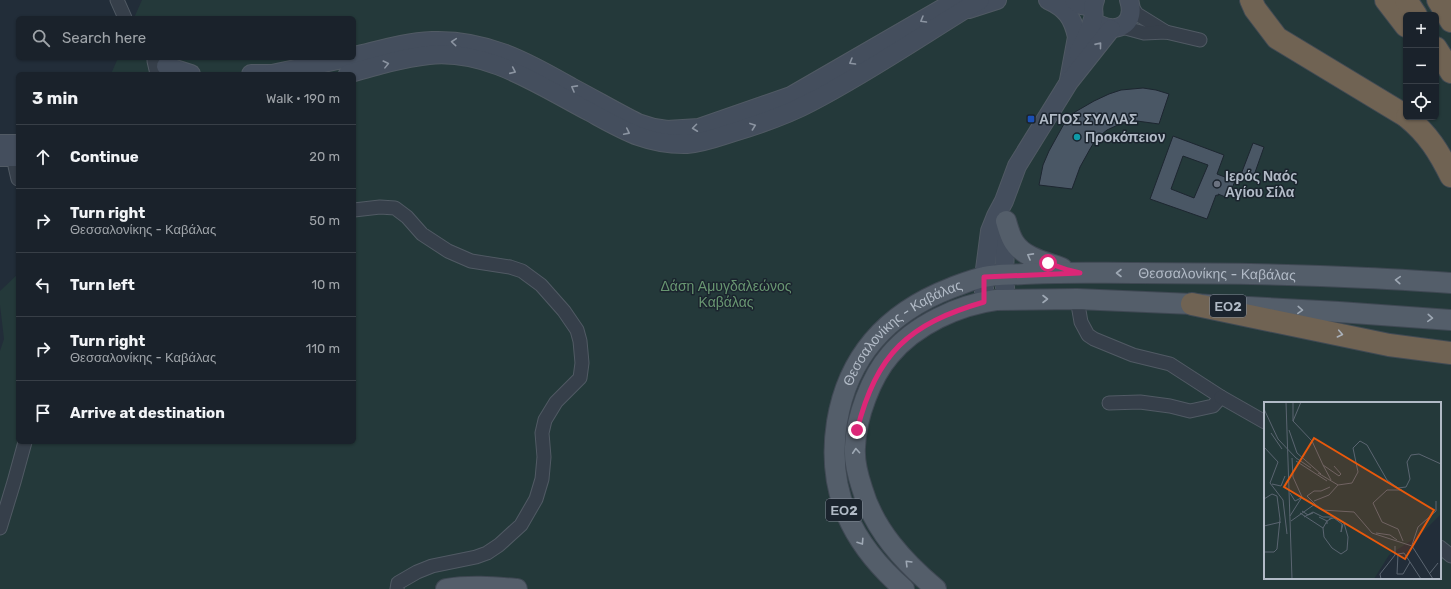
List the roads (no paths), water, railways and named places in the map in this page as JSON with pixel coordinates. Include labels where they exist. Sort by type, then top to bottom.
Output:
[{"type":"highway","points":[[1239,0],[1251,21],[1261,32],[1268,37],[1277,38]]},
{"type":"highway","points":[[1251,0],[1255,9],[1277,38],[1403,114]]},
{"type":"highway","points":[[1386,0],[1403,22]]},
{"type":"highway","points":[[1406,0],[1414,12]]},
{"type":"highway","points":[[1438,0],[1451,21]]},
{"type":"highway","points":[[1439,53],[1451,72]]},
{"type":"highway","points":[[1439,69],[1451,84]]},
{"type":"highway","points":[[1410,120],[1423,132],[1439,152],[1451,177]]},
{"type":"highway","points":[[1192,304],[1388,344],[1451,353]]},
{"type":"main road","points":[[1006,222],[1011,236],[1021,251],[1036,259],[1080,273]]},
{"type":"main road","name":"Θεσσαλονίκης - Καβάλας","points":[[904,589],[883,569],[864,546],[850,524],[837,484],[834,463],[835,436],[845,390],[862,358],[874,340],[888,324],[907,310],[933,295],[984,277],[1080,273],[1192,273],[1368,278],[1451,283]]},
{"type":"main road","name":"Θεσσαλονίκης - Καβάλας","points":[[936,589],[892,546],[879,525],[862,490],[858,475],[855,448],[857,430],[863,407],[871,387],[890,355],[921,328],[944,315],[984,302],[1006,300],[1077,299],[1192,304],[1451,320]]},
{"type":"main road","points":[[446,589],[466,586],[517,589]]},
{"type":"street","points":[[117,0],[123,16]]},
{"type":"street","points":[[356,56],[395,46],[423,42],[442,41],[490,48],[527,62],[638,123],[667,130],[699,128],[748,112],[799,92],[959,6],[980,0]]},
{"type":"street","points":[[356,72],[397,61],[430,55],[469,58],[498,66],[519,74],[635,136],[663,142],[697,143],[745,129],[796,110],[845,83],[959,6],[997,0]]},
{"type":"street","points":[[1048,0],[1064,9],[1070,17],[1076,31],[1077,37],[1069,82]]},
{"type":"street","points":[[1074,0],[1081,5],[1093,8]]},
{"type":"street","points":[[984,302],[984,277],[990,231],[1004,201],[1017,166],[1069,82],[1116,28],[1129,19],[1132,8],[1129,2]]},
{"type":"street","points":[[1129,2],[1138,14],[1166,32]]},
{"type":"street","points":[[1072,64],[1085,39],[1093,8]]},
{"type":"street","points":[[1093,8],[1100,26],[1144,33],[1166,32],[1200,40]]},
{"type":"street","points":[[281,72],[337,60]]},
{"type":"street","points":[[159,67],[182,72]]},
{"type":"street","points":[[11,156],[16,172]]},
{"type":"street","points":[[1004,201],[1006,222],[1004,275],[1006,300]]},
{"type":"street","points":[[356,210],[386,206],[396,208],[407,217],[422,234],[448,251],[471,261],[510,267],[522,271],[541,285],[564,311],[577,330],[580,341],[582,363],[580,378],[556,402],[545,420],[542,433],[544,457],[542,479],[536,499],[524,520],[510,536],[487,553],[476,557],[444,562],[417,572],[398,583],[397,589]]},
{"type":"street","points":[[1077,299],[1081,322],[1088,335],[1094,339],[1133,355],[1170,364],[1221,397],[1264,421]]},
{"type":"street","points":[[1109,402],[1140,402],[1170,406],[1190,411],[1213,406],[1221,397]]},
{"type":"street","points":[[0,528],[24,444]]},
{"type":"street","points":[[1441,548],[1451,556]]},
{"type":"place","name":"ΑΓΙΟΣ ΣΥΛΛΑΣ","points":[[1031,119]]},
{"type":"place","name":"Προκόπειον","points":[[1077,137]]},
{"type":"place","name":"Ιερός Ναός Αγίου Σίλα","points":[[1217,184]]},
{"type":"park label","name":"Δάση Αμυγδαλεώνος Καβάλας","points":[[726,294]]}]
